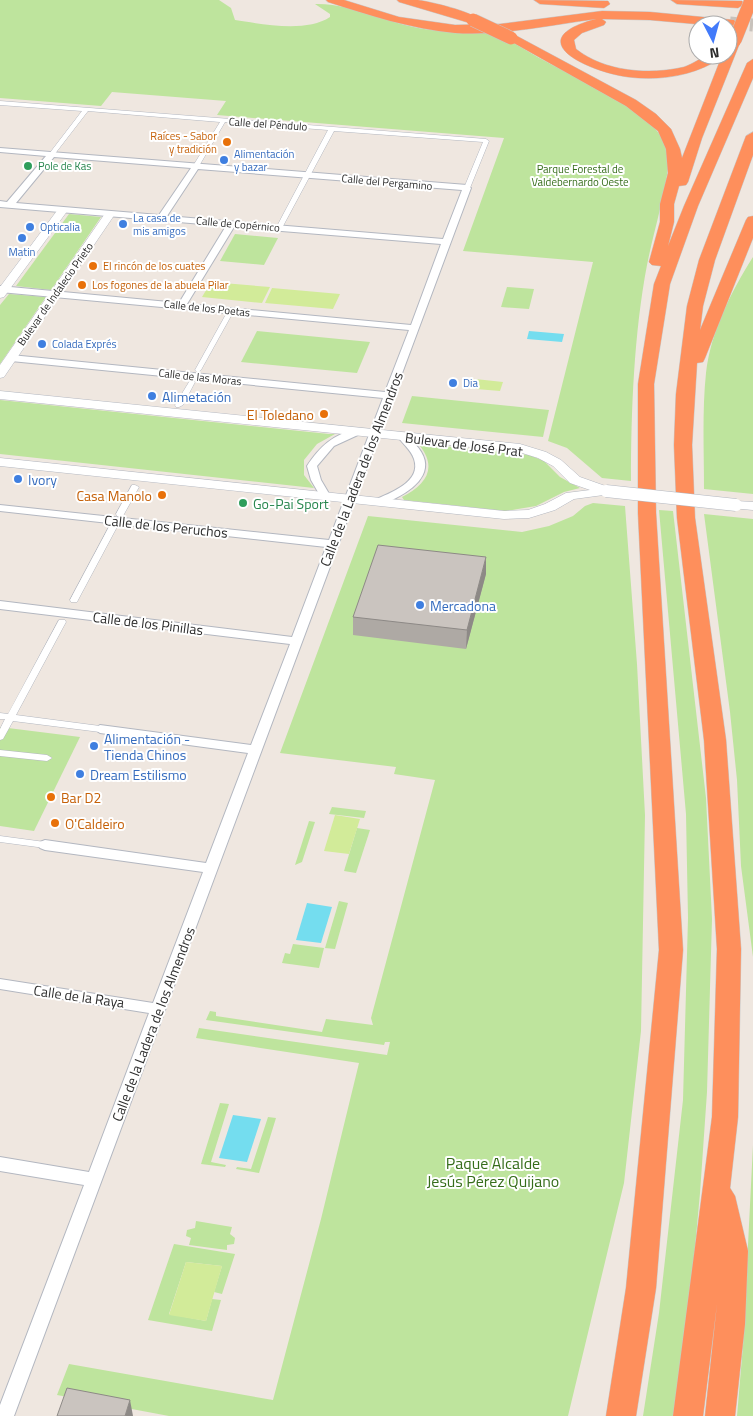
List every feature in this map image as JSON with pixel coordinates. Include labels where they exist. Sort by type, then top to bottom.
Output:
[{"type":"highway","points":[[332,0],[397,20],[455,29],[493,29],[602,15],[650,16],[734,13]]},
{"type":"highway","points":[[403,0],[473,20],[511,38],[631,103],[652,117],[664,129],[674,149],[676,161],[667,204],[667,222]]},
{"type":"highway","points":[[540,0],[734,13]]},
{"type":"highway","points":[[677,0],[734,13]]},
{"type":"highway","points":[[738,29],[751,0]]},
{"type":"highway","points":[[701,15],[734,13]]},
{"type":"highway","points":[[688,16],[619,20],[586,26],[576,30],[568,39],[569,49],[584,61],[604,68],[628,72],[662,74],[687,70],[703,65]]},
{"type":"highway","points":[[621,1411],[641,1288],[671,950],[646,513],[646,384],[662,284],[691,206],[753,63]]},
{"type":"highway","points":[[662,284],[657,262],[667,222],[675,204],[695,138],[723,65]]},
{"type":"highway","points":[[688,1416],[725,1117],[728,949],[715,740],[686,518],[683,445],[686,386],[695,306],[707,260],[753,136]]},
{"type":"highway","points":[[686,386],[753,220]]},
{"type":"highway","points":[[740,250],[753,238]]},
{"type":"highway","points":[[718,1181],[734,1251],[730,1324],[720,1416]]},
{"type":"street","name":"Calle del Péndulo","points":[[0,103],[486,141],[467,188]]},
{"type":"street","points":[[10,204],[86,110]]},
{"type":"street","points":[[161,218],[224,120]]},
{"type":"street","points":[[279,228],[332,129]]},
{"type":"street","name":"Calle del Pergamino","points":[[0,150],[467,188]]},
{"type":"street","name":"Calle de la Ladera de los Almendros","points":[[5,1416],[467,188]]},
{"type":"street","name":"Calle de Copérnico","points":[[0,204],[446,242]]},
{"type":"street","points":[[1,291],[63,210]]},
{"type":"street","name":"Bulevar de Indalecio Prieto","points":[[0,374],[110,214]]},
{"type":"street","points":[[182,305],[231,224]]},
{"type":"street","name":"Calle de los Poetas","points":[[1,291],[182,305],[414,328]]},
{"type":"street","points":[[198,370],[228,316]]},
{"type":"street","name":"Calle de las Moras","points":[[11,358],[388,395]]},
{"type":"street","points":[[180,405],[192,382]]},
{"type":"street","name":"Bulevar de José Prat","points":[[0,395],[520,448],[542,455],[557,463],[575,480],[606,491]]},
{"type":"street","name":"Calle de la Ladera de los Almendros","points":[[326,497],[316,480],[312,466],[323,448],[338,438],[356,432]]},
{"type":"street","name":"Calle de la Ladera de los Almendros","points":[[378,502],[403,491],[417,479],[420,472],[421,458],[418,452],[403,437]]},
{"type":"street","points":[[0,462],[326,497],[512,514],[529,514],[550,507],[571,496],[606,491],[753,506]]},
{"type":"street","points":[[120,514],[136,487]]},
{"type":"street","name":"Calle de los Peruchos","points":[[0,508],[332,544]]},
{"type":"street","points":[[74,600],[113,527]]},
{"type":"street","name":"Calle de los Pinillas","points":[[0,605],[296,641]]},
{"type":"street","points":[[0,737],[62,622]]},
{"type":"street","points":[[0,716],[256,750]]},
{"type":"street","points":[[0,753],[46,758]]},
{"type":"street","points":[[0,839],[211,868]]},
{"type":"street","name":"Calle de la Raya","points":[[0,984],[159,1008]]},
{"type":"street","points":[[0,1164],[94,1180]]},
{"type":"green space","name":"Parque Forestal de Valdebernardo Oeste","points":[[0,0],[219,0],[231,8],[235,20],[284,26],[309,25],[330,17],[330,14],[315,4],[345,7],[418,28],[490,32],[505,38],[601,90],[640,115],[655,128],[661,137],[669,161],[647,265],[639,318],[633,400],[631,481],[602,478],[567,448],[548,441],[593,262],[463,251],[504,138],[217,115],[226,101],[112,92],[101,106],[0,98]]},
{"type":"green space","points":[[69,214],[101,217],[51,290],[16,286]]},
{"type":"green space","points":[[235,234],[278,238],[264,265],[220,261]]},
{"type":"green space","points":[[753,257],[753,494],[704,489],[704,402],[706,373],[712,342],[723,312]]},
{"type":"green space","points":[[211,282],[270,287],[262,303],[202,297]]},
{"type":"green space","points":[[507,287],[534,289],[529,309],[501,307]]},
{"type":"green space","points":[[272,288],[340,294],[333,309],[265,303]]},
{"type":"green space","points":[[9,294],[46,297],[0,364],[0,305]]},
{"type":"green space","points":[[257,331],[370,342],[357,373],[241,362]]},
{"type":"green space","points":[[466,378],[503,382],[500,391],[464,388]]},
{"type":"green space","points":[[412,396],[549,410],[543,437],[402,423]]},
{"type":"green space","points":[[0,400],[335,434],[317,444],[304,460],[304,475],[314,488],[0,454]]},
{"type":"green space","points":[[423,444],[529,455],[544,461],[560,477],[580,488],[564,492],[536,506],[506,511],[404,500],[402,497],[423,482],[426,476],[428,462],[420,446]]},
{"type":"green space","name":"Paque Alcalde Jesús Pérez Quijano","points":[[593,503],[625,506],[637,664],[645,815],[641,1031],[624,1183],[568,1416],[169,1416],[57,1395],[69,1364],[273,1400],[321,1219],[359,1063],[196,1038],[199,1028],[387,1055],[390,1042],[385,1042],[384,1045],[206,1020],[210,1011],[216,1012],[216,1016],[322,1032],[326,1019],[373,1025],[371,1018],[435,780],[394,774],[396,767],[280,753],[368,516],[522,532],[549,526],[573,516],[585,506]]},
{"type":"green space","points":[[659,510],[673,511],[706,798],[712,919],[707,1092],[690,1302],[673,1416],[643,1416],[659,1313],[683,1100],[688,918],[686,814]]},
{"type":"green space","points":[[704,514],[753,519],[753,957],[741,866],[737,780],[730,712]]},
{"type":"green space","points":[[0,727],[80,737],[34,831],[0,826]]},
{"type":"green space","points":[[332,807],[366,811],[364,818],[329,814]]},
{"type":"green space","points":[[335,815],[360,819],[349,854],[324,851]]},
{"type":"green space","points":[[309,821],[315,822],[302,862],[295,865]]},
{"type":"green space","points":[[357,828],[370,830],[356,873],[344,871]]},
{"type":"green space","points":[[339,901],[348,903],[335,949],[325,948]]},
{"type":"green space","points":[[293,944],[324,948],[319,968],[282,963],[285,953],[290,954]]},
{"type":"green space","points":[[220,1103],[229,1104],[211,1162],[226,1165],[225,1167],[201,1164]]},
{"type":"green space","points":[[268,1117],[276,1118],[259,1173],[236,1169],[237,1167],[251,1169]]},
{"type":"green space","points":[[753,1145],[753,1416],[737,1416],[743,1345]]},
{"type":"green space","points":[[196,1221],[232,1227],[230,1234],[235,1238],[234,1244],[227,1245],[227,1250],[189,1245],[191,1238],[186,1236],[187,1230],[195,1228]]},
{"type":"green space","points":[[174,1244],[235,1254],[222,1294],[214,1292],[222,1266],[186,1262],[169,1314],[206,1321],[212,1299],[221,1300],[212,1331],[148,1320]]},
{"type":"green space","points":[[186,1262],[222,1266],[206,1321],[169,1315]]},
{"type":"water","points":[[529,331],[564,334],[562,342],[527,339]]},
{"type":"water","points":[[307,903],[332,907],[321,943],[296,940]]},
{"type":"water","points":[[233,1115],[261,1119],[247,1162],[219,1158]]},
{"type":"building","name":"Mercadona","points":[[378,545],[486,557],[467,630],[353,617]]},
{"type":"building","points":[[67,1388],[130,1400],[125,1416],[57,1416]]},
{"type":"tunnel","points":[[738,24],[753,25]]},
{"type":"place","name":"Raíces - Sabor y tradición","points":[[227,142]]},
{"type":"place","name":"Alimentación y bazar","points":[[224,160]]},
{"type":"place","name":"Pole de Kas","points":[[28,166]]},
{"type":"place","name":"La casa de mis amigos","points":[[123,224]]},
{"type":"place","name":"Opticalia","points":[[30,227]]},
{"type":"place","name":"Matin","points":[[22,238]]},
{"type":"place","name":"El rincón de los cuates","points":[[93,266]]},
{"type":"place","name":"Los fogones de la abuela Pilar","points":[[82,285]]},
{"type":"place","name":"Colada Exprés","points":[[42,344]]},
{"type":"place","name":"Dia","points":[[453,383]]},
{"type":"place","name":"Alimetación","points":[[152,396]]},
{"type":"place","name":"El Toledano","points":[[324,414]]},
{"type":"place","name":"Ivory","points":[[18,479]]},
{"type":"place","name":"Casa Manolo","points":[[162,495]]},
{"type":"place","name":"Go-Pai Sport","points":[[243,503]]},
{"type":"place","name":"Mercadona","points":[[420,605]]},
{"type":"place","name":"Alimentación - Tienda Chinos","points":[[94,746]]},
{"type":"place","name":"Dream Estilismo","points":[[80,774]]},
{"type":"place","name":"Bar D2","points":[[51,797]]},
{"type":"place","name":"O'Caldeiro","points":[[55,823]]}]
